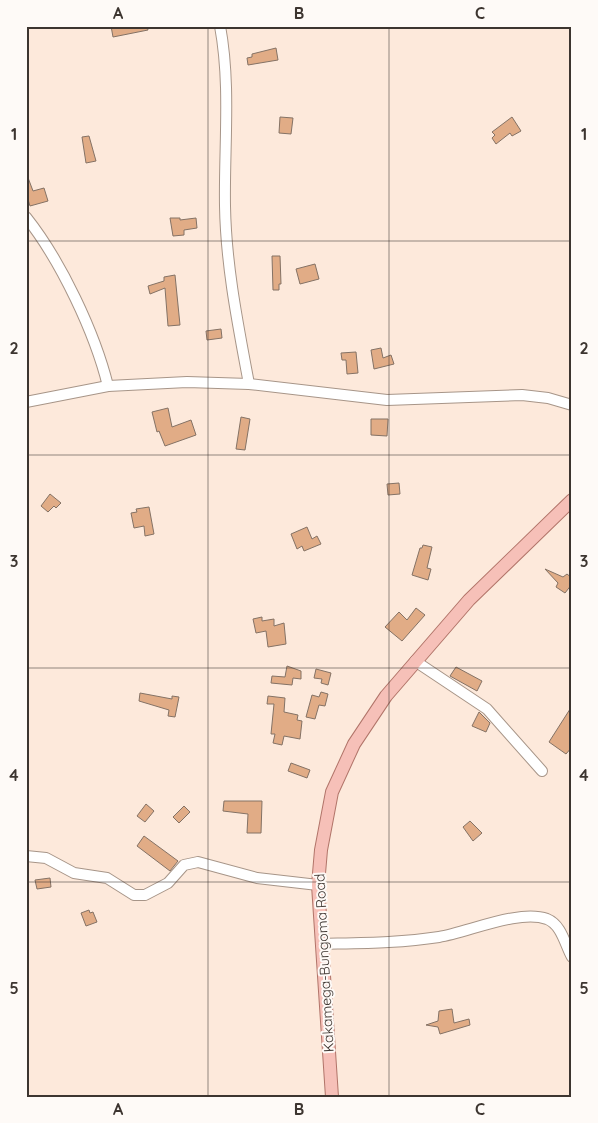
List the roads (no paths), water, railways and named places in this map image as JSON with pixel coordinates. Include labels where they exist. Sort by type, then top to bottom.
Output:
[{"type":"main road","name":"Kakamega-Bungoma Road","points":[[332,1097],[318,886],[321,850],[332,792],[343,766],[386,696],[469,600],[572,500]]},
{"type":"street","points":[[220,26],[224,62],[225,208],[230,266],[249,384]]},
{"type":"street","points":[[26,217],[79,305],[102,360],[108,386]]},
{"type":"street","points":[[26,402],[108,386],[154,382],[249,384],[387,400],[522,394],[548,398],[572,405]]},
{"type":"street","points":[[415,661],[487,709],[542,771]]},
{"type":"street","points":[[26,856],[46,858],[74,873],[107,878],[134,896],[145,895],[168,883],[184,865],[198,862],[257,878],[318,886]]},
{"type":"street","points":[[321,944],[390,943],[468,932],[504,919],[539,918],[547,920],[560,931],[572,957]]}]
